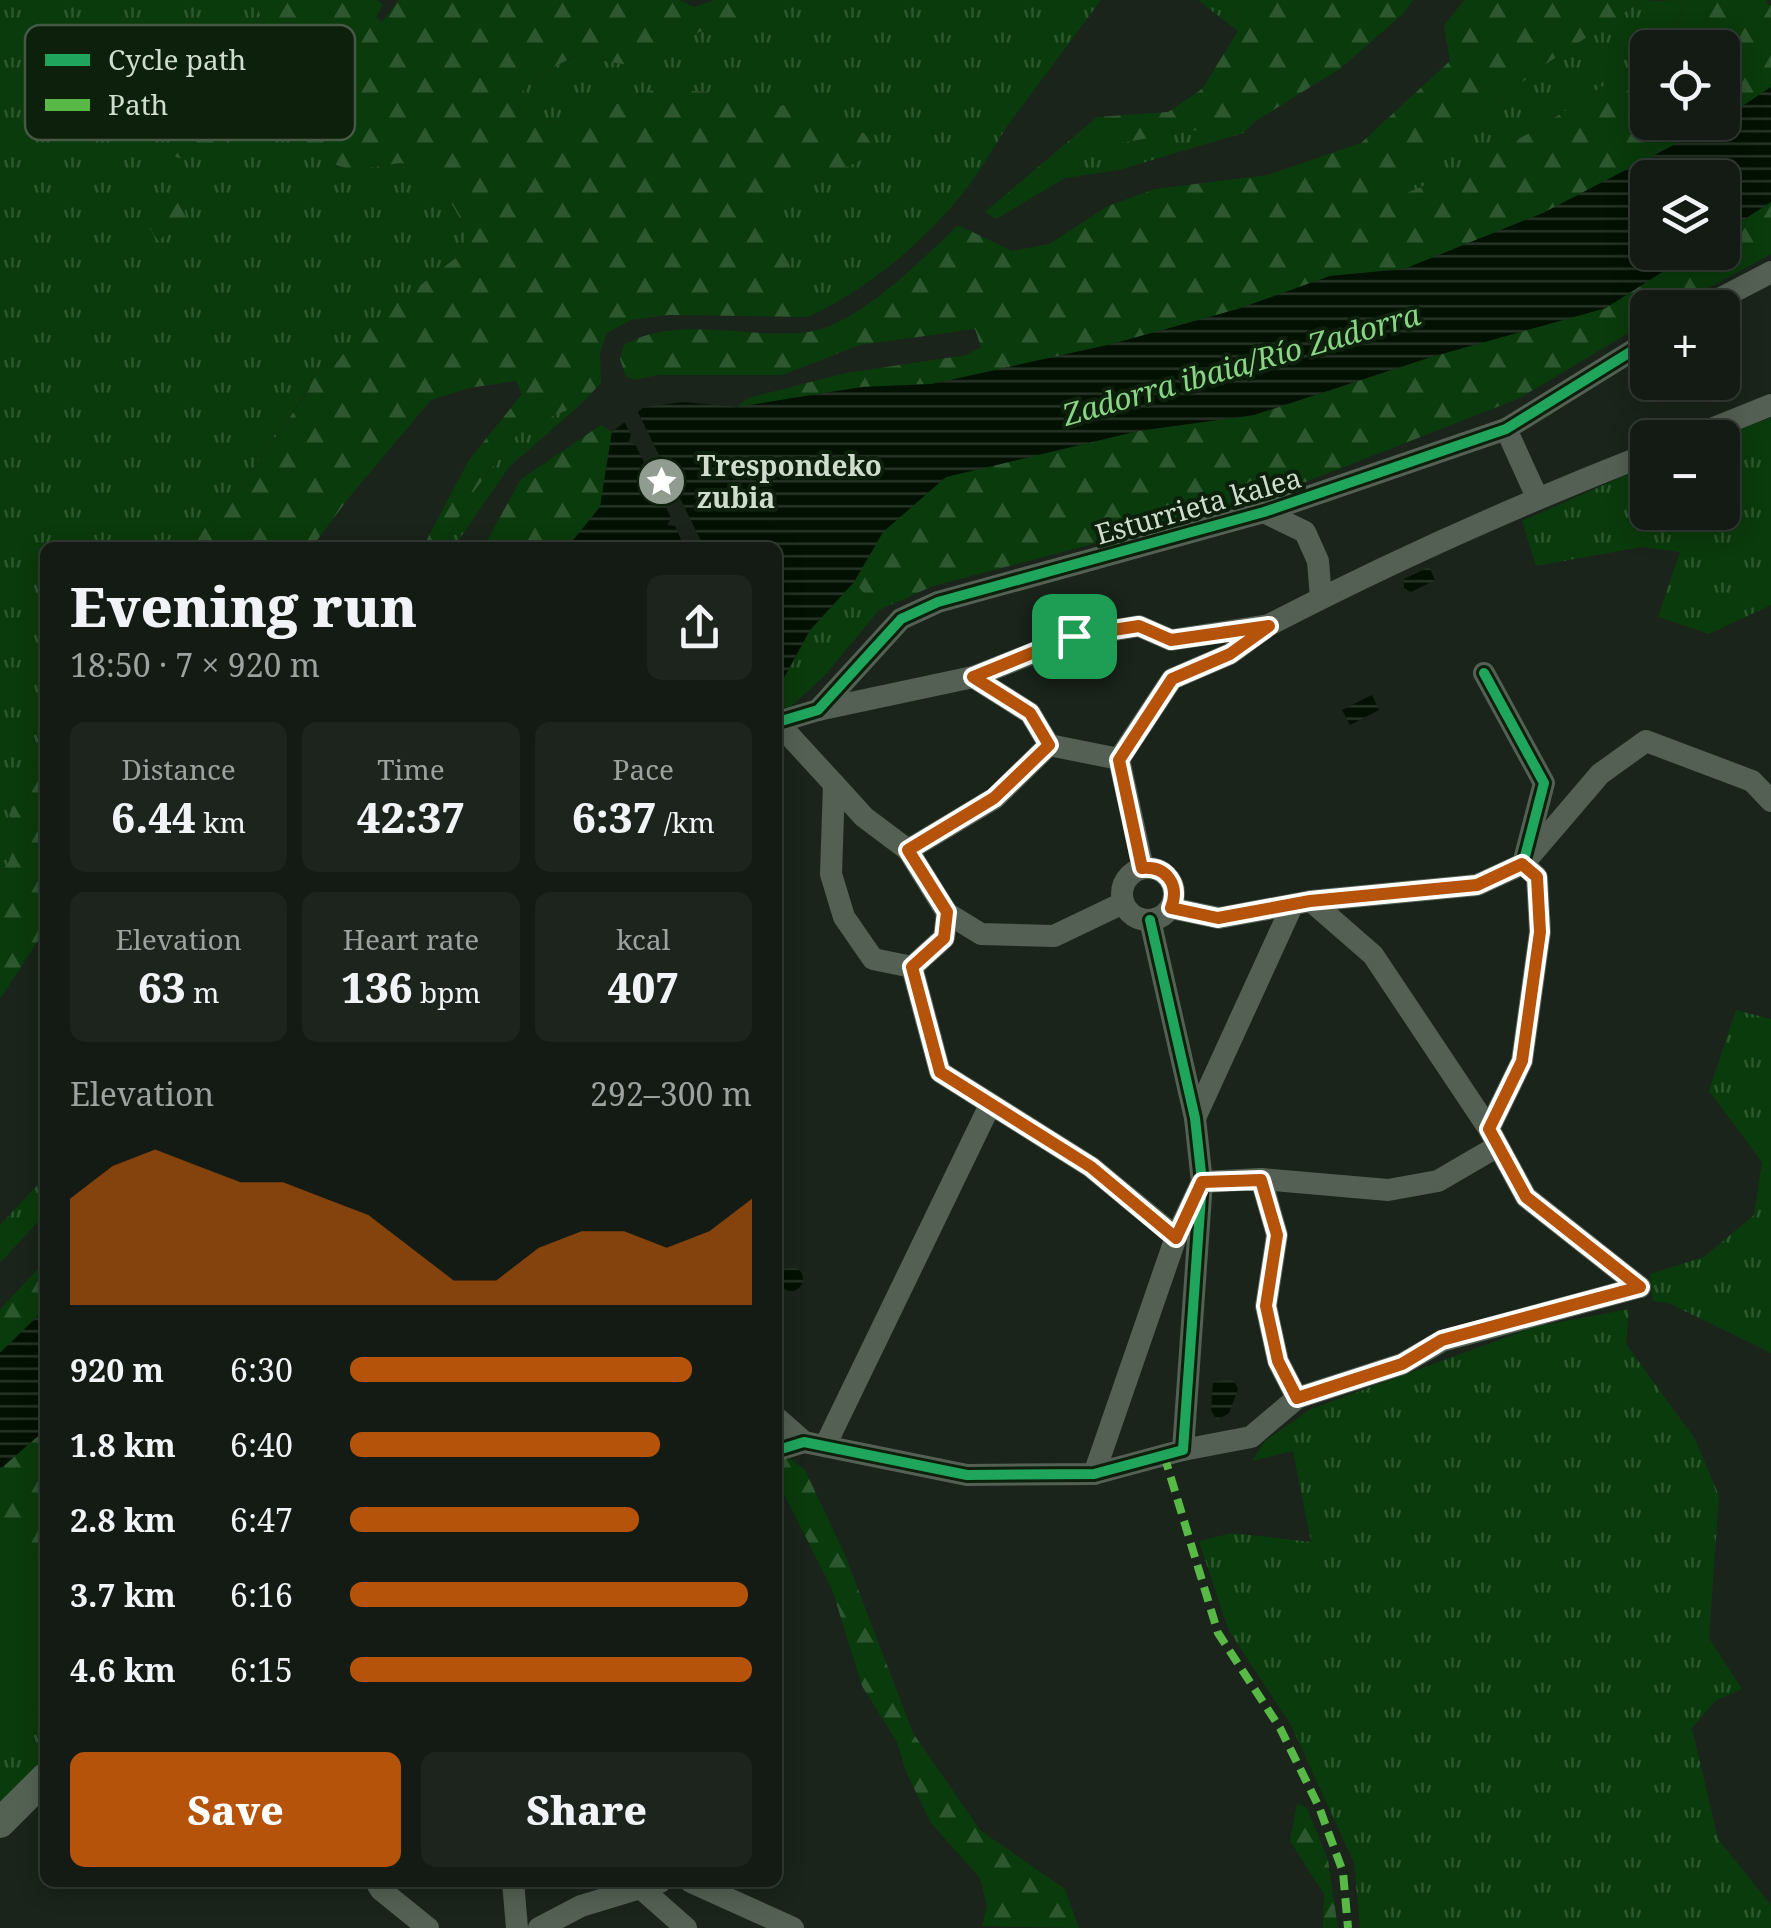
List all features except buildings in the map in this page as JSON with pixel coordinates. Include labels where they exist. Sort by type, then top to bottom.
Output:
[{"type":"street","points":[[1736,290],[1771,272]]},
{"type":"street","name":"Esturrieta kalea","points":[[818,710],[901,619],[938,602],[1264,512],[1506,429],[1630,352]]},
{"type":"street","points":[[1734,420],[1771,405]]},
{"type":"street","points":[[1506,429],[1537,497]]},
{"type":"street","points":[[1142,868],[1119,760],[1172,679],[1230,654],[1269,626],[1322,598],[1537,497],[1630,461]]},
{"type":"street","points":[[1264,512],[1305,532],[1318,561],[1322,598]]},
{"type":"street","points":[[782,721],[973,677],[1074,636],[1139,626],[1171,640],[1269,626]]},
{"type":"street","points":[[1484,672],[1544,782],[1522,864]]},
{"type":"street","points":[[973,677],[1030,713],[1049,745],[1119,760]]},
{"type":"street","points":[[782,726],[864,817],[908,850],[947,912],[981,934],[1054,936],[1123,903]]},
{"type":"street","points":[[1171,908],[1218,918],[1301,903],[1477,885],[1522,864],[1600,774],[1646,741],[1752,781],[1771,800]]},
{"type":"street","points":[[908,850],[994,798],[1049,745]]},
{"type":"street","points":[[834,784],[832,874],[844,917],[873,959],[912,967]]},
{"type":"street","points":[[1202,1182],[1261,1180],[1388,1190],[1438,1181],[1493,1137],[1522,1061],[1540,932],[1537,877],[1522,864]]},
{"type":"street","points":[[1142,868],[1160,870],[1168,876],[1175,892],[1171,908],[1150,920],[1134,916],[1123,903],[1123,885],[1134,871],[1142,868]]},
{"type":"street","points":[[1195,1118],[1301,903]]},
{"type":"street","points":[[782,1449],[815,1444],[967,1476],[1094,1474],[1182,1450],[1251,1437],[1297,1398],[1402,1364],[1442,1340],[1640,1287],[1526,1197],[1493,1137],[1373,955],[1301,903]]},
{"type":"street","points":[[912,967],[944,938],[947,912]]},
{"type":"street","points":[[1150,920],[1195,1118],[1202,1182],[1182,1450]]},
{"type":"street","points":[[912,967],[940,1072],[1091,1167],[1176,1238]]},
{"type":"street","points":[[815,1444],[990,1104]]},
{"type":"street","points":[[1261,1180],[1277,1235],[1266,1306],[1278,1361],[1297,1398]]},
{"type":"street","points":[[1094,1474],[1176,1238],[1202,1182]]},
{"type":"street","points":[[782,1422],[815,1444]]},
{"type":"street","points":[[0,1824],[40,1783]]},
{"type":"street","points":[[382,1887],[428,1928]]},
{"type":"street","points":[[513,1887],[516,1928]]},
{"type":"street","points":[[540,1928],[581,1906],[648,1887]]},
{"type":"street","points":[[653,1887],[686,1928]]},
{"type":"street","points":[[701,1887],[793,1928]]},
{"type":"green space","points":[[0,0],[255,0],[264,25],[25,25],[25,140],[176,140],[169,155],[187,159],[189,140],[305,140],[326,161],[350,170],[401,163],[435,174],[467,231],[461,254],[359,333],[338,361],[314,370],[309,389],[234,496],[192,542],[40,542],[40,750],[9,815],[18,832],[9,861],[0,874]]},
{"type":"green space","points":[[255,0],[377,0],[383,5],[376,17],[382,22],[399,0],[679,0],[694,7],[715,0],[746,0],[752,8],[740,24],[699,32],[634,66],[575,56],[531,79],[515,102],[528,122],[572,121],[658,88],[743,95],[764,111],[790,103],[823,122],[864,133],[877,152],[826,177],[792,180],[770,211],[808,317],[669,315],[631,320],[607,333],[600,352],[601,383],[580,405],[521,429],[469,498],[446,542],[426,542],[469,460],[522,394],[516,381],[469,388],[431,400],[316,542],[192,542],[234,496],[309,390],[314,370],[338,361],[358,333],[461,254],[467,231],[435,174],[401,163],[350,170],[326,161],[304,140],[355,140],[355,25],[264,25]]},
{"type":"green space","points":[[746,0],[1101,0],[947,212],[872,279],[808,317],[770,211],[792,180],[826,177],[876,152],[864,133],[823,122],[790,103],[764,111],[743,95],[658,88],[572,121],[528,122],[515,101],[531,79],[576,56],[634,66],[699,32],[740,24],[751,8]]},
{"type":"green space","points":[[1198,0],[1237,0],[1238,31]]},
{"type":"green space","points":[[1237,0],[1413,0],[1404,13],[1341,68],[1257,120],[1108,145],[1090,130],[1097,117],[1168,112],[1202,89],[1238,31]]},
{"type":"green space","points":[[1464,0],[1643,0],[1540,68],[1471,124],[1388,179],[1398,196],[1496,152],[1630,67],[1630,140],[1683,140],[1645,160],[1630,160],[1630,168],[1543,213],[1404,269],[1330,276],[1238,309],[1112,344],[932,384],[862,387],[737,407],[748,398],[846,373],[967,355],[981,347],[975,329],[860,345],[782,375],[657,375],[636,380],[626,377],[620,359],[624,345],[645,336],[690,329],[785,334],[827,327],[889,289],[958,225],[1012,251],[1049,244],[1108,206],[1155,189],[1267,175],[1361,143],[1450,61],[1444,26]]},
{"type":"green space","points":[[1643,0],[1684,2],[1675,30],[1630,30],[1630,68],[1527,134],[1464,168],[1398,196],[1387,179],[1471,124],[1540,68]]},
{"type":"green space","points":[[1661,0],[1767,0],[1771,5],[1771,87],[1740,108],[1740,30],[1676,30],[1684,3]]},
{"type":"green space","points":[[1097,117],[1090,130],[1108,144],[1257,120],[1243,133],[1119,170],[1065,178],[996,219],[985,212]]},
{"type":"green space","points":[[176,140],[226,140],[202,148],[187,147],[187,160],[168,155]]},
{"type":"green space","points":[[172,192],[182,197],[186,217],[158,241],[142,216]]},
{"type":"green space","points":[[1771,202],[1771,254],[1705,290],[1633,290],[1665,270],[1740,270],[1740,222]]},
{"type":"green space","points":[[1630,292],[1630,332],[1520,398],[1260,500],[933,586],[879,610],[854,582],[883,532],[946,477],[1138,431],[1254,415],[1431,357],[1605,308]]},
{"type":"green space","points":[[580,405],[509,467],[457,542],[446,542],[469,498],[521,429]]},
{"type":"green space","points":[[1771,418],[1771,605],[1709,634],[1658,617],[1680,552],[1641,547],[1536,566],[1522,521],[1630,473],[1630,530],[1740,530],[1740,429]]},
{"type":"green space","points":[[601,425],[612,432],[600,507],[571,542],[486,542],[521,479]]},
{"type":"green space","points":[[854,582],[879,610],[825,675],[786,711],[782,682],[810,630]]},
{"type":"green space","points":[[40,750],[40,938],[0,999],[0,874],[9,861],[18,832],[9,815]]},
{"type":"green space","points":[[1736,1010],[1771,1019],[1771,1353],[1668,1303],[1653,1301],[1650,1274],[1704,1257],[1754,1215],[1762,1162],[1709,1091]]},
{"type":"green space","points":[[40,1182],[40,1219],[0,1263],[0,1225]]},
{"type":"green space","points":[[40,1266],[40,1314],[0,1353],[0,1310]]},
{"type":"green space","points":[[1629,1309],[1626,1344],[1695,1439],[1719,1496],[1709,1638],[1742,1689],[1715,1701],[1692,1728],[1718,1839],[1771,1905],[1771,1928],[1360,1928],[1354,1863],[1292,1727],[1228,1629],[1199,1541],[1232,1533],[1311,1542],[1293,1451],[1252,1461],[1265,1441],[1311,1409],[1534,1327]]},
{"type":"green space","points":[[40,1434],[40,1566],[22,1542],[0,1553],[0,1469]]},
{"type":"green space","points":[[788,1457],[805,1470],[845,1555],[913,1733],[980,1830],[1065,1889],[1079,1928],[982,1926],[987,1906],[980,1878],[931,1823],[906,1772],[897,1742],[862,1686],[832,1589],[782,1490],[782,1459]]},
{"type":"green space","points":[[22,1541],[40,1566],[40,1706],[0,1735],[0,1553]]},
{"type":"green space","points":[[40,1706],[40,1764],[0,1806],[0,1735]]},
{"type":"green space","points":[[1297,1803],[1307,1808],[1328,1860],[1338,1928],[1323,1928],[1324,1894],[1290,1841]]},
{"type":"water","points":[[1771,87],[1771,202],[1740,222],[1740,160],[1645,160],[1683,140],[1740,140],[1740,108]]},
{"type":"water","name":"Zadorra ibaia/Río Zadorra","points":[[1630,168],[1630,270],[1665,270],[1606,308],[1431,357],[1254,415],[1138,431],[946,477],[883,532],[854,582],[810,630],[782,681],[782,542],[572,542],[600,507],[612,432],[644,407],[683,402],[737,407],[862,387],[932,384],[1112,344],[1238,309],[1330,276],[1404,269],[1543,213]]},
{"type":"water","points":[[1429,567],[1435,580],[1411,592],[1404,588],[1404,579]]},
{"type":"water","points":[[1372,695],[1379,710],[1350,725],[1342,710]]},
{"type":"water","points":[[786,1268],[796,1268],[802,1274],[802,1284],[796,1290],[782,1286],[782,1272]]},
{"type":"water","points":[[40,1314],[40,1434],[0,1469],[0,1353]]},
{"type":"water","points":[[1234,1381],[1238,1389],[1229,1413],[1217,1420],[1211,1410],[1213,1382]]},
{"type":"pier","name":"Trespondeko zubia","points":[[636,408],[702,542],[682,542],[675,526],[667,525],[671,518],[662,499],[653,498],[658,490],[649,471],[639,470],[644,462],[635,444],[628,443],[631,435],[622,417]]},
{"type":"marked path","points":[[1164,1455],[1218,1633],[1280,1728],[1319,1807],[1343,1872],[1348,1928]]},
{"type":"cycle path","points":[[782,721],[818,710],[901,619],[938,602],[1264,512],[1506,429],[1630,352]]},
{"type":"cycle path","points":[[1484,673],[1544,783],[1523,864],[1537,877],[1540,932],[1522,1061],[1489,1129],[1526,1197],[1640,1287]]},
{"type":"cycle path","points":[[782,1449],[804,1442],[967,1475],[1094,1474],[1183,1450],[1202,1182],[1195,1118],[1150,920]]},
{"type":"place","name":"Trespondeko zubia","points":[[662,481]]},
{"type":"route","points":[[1139,626],[1171,640],[1269,626],[1230,654],[1172,679],[1119,760],[1142,868],[1152,867],[1168,876],[1175,892],[1171,908],[1218,918],[1310,901],[1477,885],[1522,864],[1537,877],[1540,932],[1522,1061],[1489,1129],[1526,1197],[1640,1287],[1442,1340],[1402,1364],[1297,1398],[1278,1361],[1266,1306],[1277,1235],[1261,1180],[1202,1182],[1176,1238],[1091,1167],[940,1072],[912,967],[944,938],[947,912],[908,850],[994,798],[1049,745],[1030,713],[973,677],[1074,636],[1139,626]]}]
